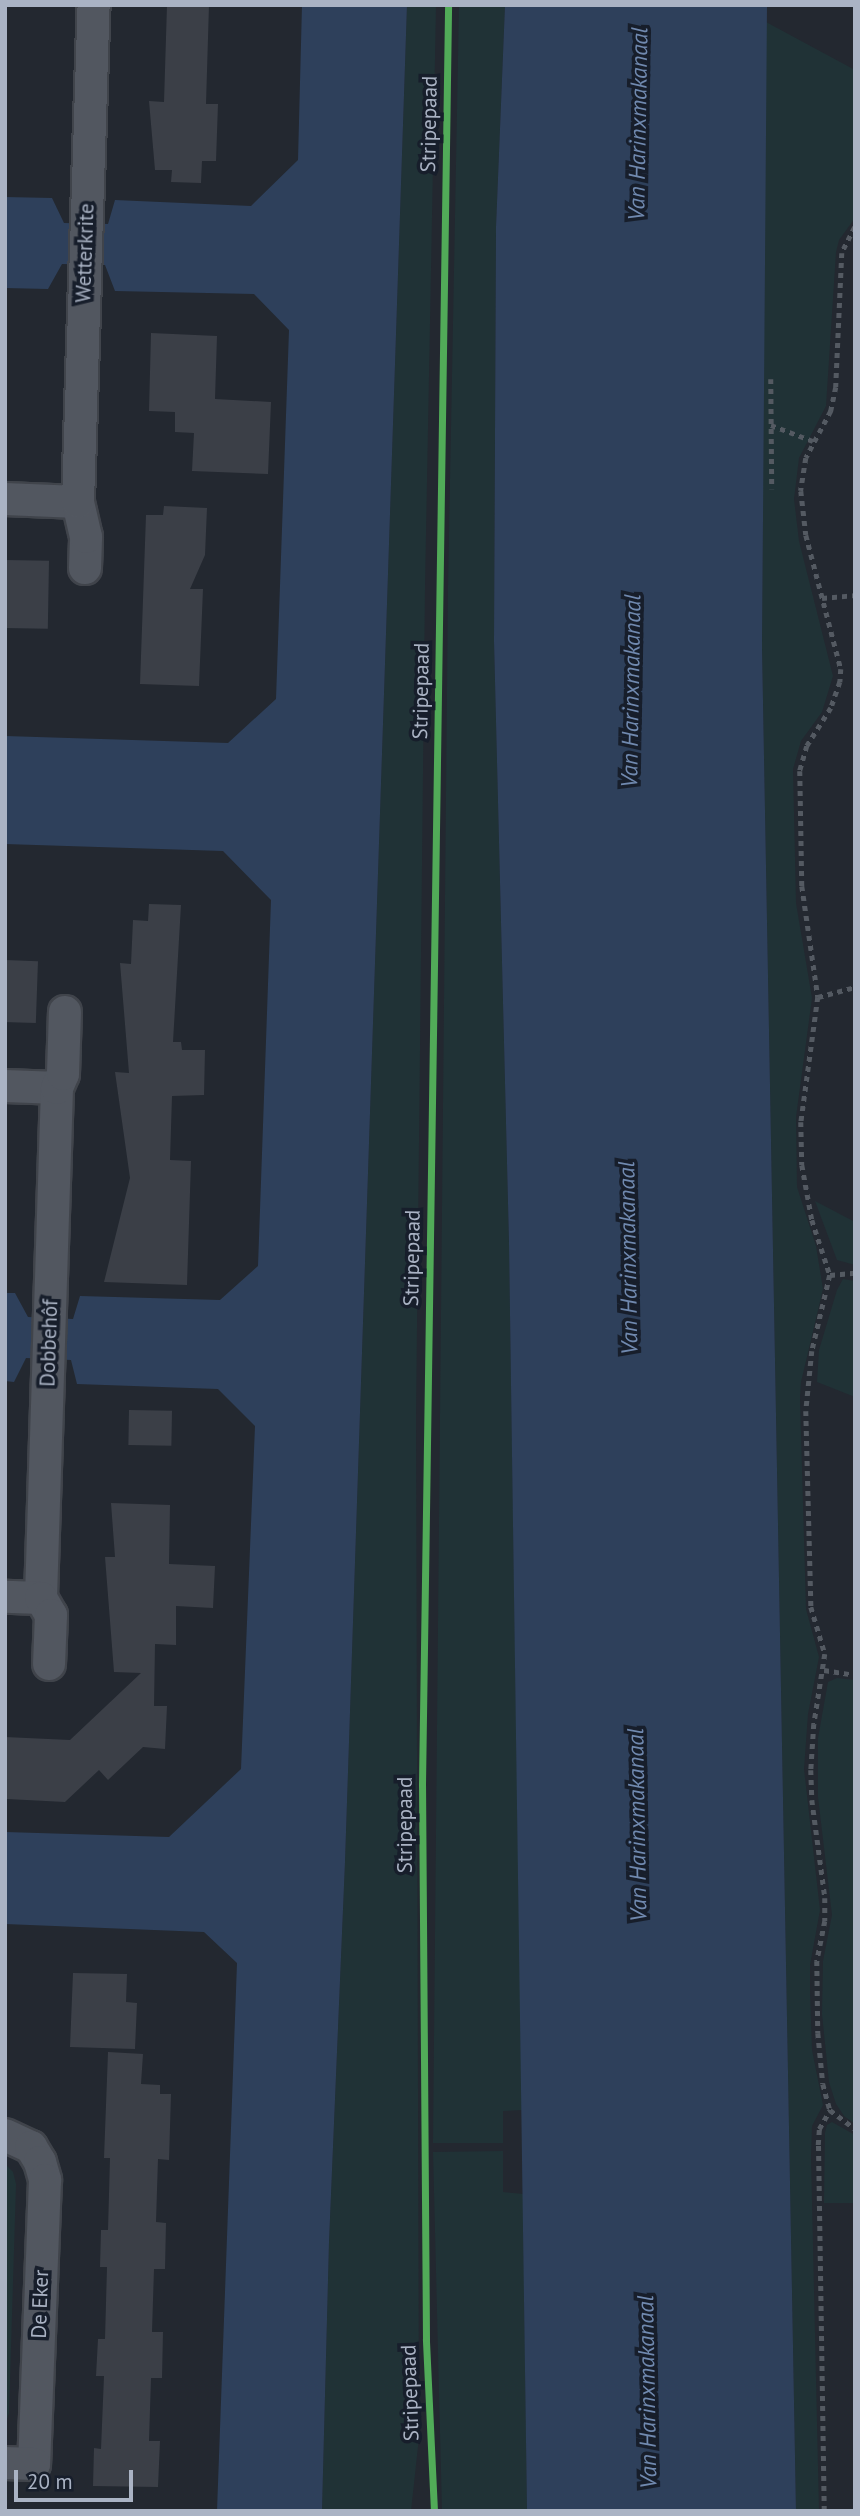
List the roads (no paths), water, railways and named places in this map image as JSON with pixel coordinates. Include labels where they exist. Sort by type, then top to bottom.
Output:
[{"type":"street","name":"Wetterkrite","points":[[85,568],[86,537],[78,502],[94,5]]},
{"type":"street","points":[[5,499],[78,502]]},
{"type":"street","name":"Dobbehôf","points":[[50,1664],[51,1615],[41,1598],[57,1088],[63,1074],[65,1012]]},
{"type":"street","points":[[5,1086],[57,1088]]},
{"type":"street","points":[[5,1597],[41,1598]]},
{"type":"street","name":"De Eker","points":[[5,2135],[31,2147],[40,2162],[45,2180],[34,2464],[5,2463]]},
{"type":"water","points":[[302,5],[407,5],[345,1862],[329,2242],[322,2511],[217,2511],[237,1963],[204,1932],[5,1924],[5,1832],[169,1837],[241,1769],[255,1426],[218,1389],[77,1384],[71,1360],[26,1358],[14,1382],[5,1381],[5,1293],[15,1293],[28,1317],[73,1319],[80,1296],[220,1300],[258,1266],[271,900],[223,851],[5,844],[5,736],[228,743],[276,699],[289,330],[254,294],[115,291],[105,265],[62,264],[48,289],[5,288],[5,197],[52,198],[64,223],[108,224],[115,200],[251,206],[298,160]]},
{"type":"water","name":"Van Harinxmakanaal","points":[[505,5],[767,5],[762,647],[796,2511],[527,2511],[509,1243],[494,641],[496,227]]}]
